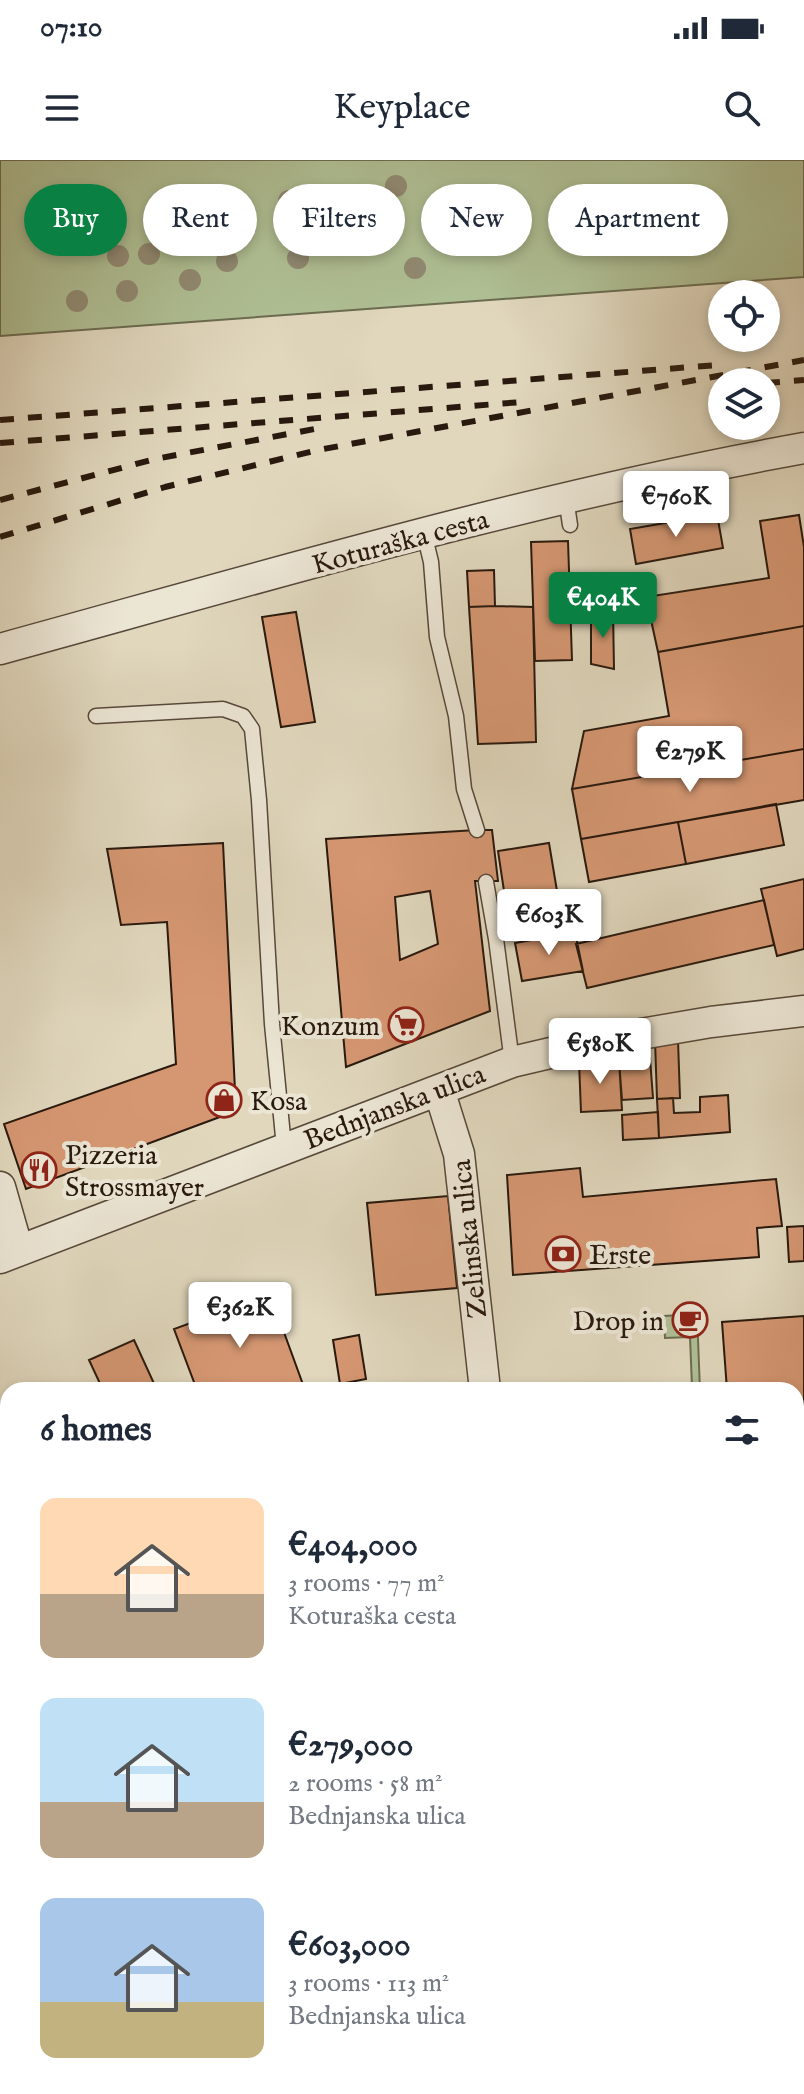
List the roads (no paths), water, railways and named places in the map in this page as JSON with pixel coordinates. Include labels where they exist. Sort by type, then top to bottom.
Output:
[{"type":"street","name":"Koturaška cesta","points":[[0,649],[424,533],[568,511],[685,471],[804,448]]},
{"type":"street","name":"Bednjanska ulica","points":[[9,1254],[512,1062],[606,1040],[711,1022],[804,1011]]},
{"type":"street","name":"Zelinska ulica","points":[[439,1090],[459,1154],[483,1310],[485,1382]]},
{"type":"street","points":[[0,1187],[9,1254]]},
{"type":"lane","points":[[424,533],[431,562],[437,637],[456,716],[464,789],[477,830]]},
{"type":"lane","points":[[96,716],[223,709],[243,716],[252,729],[272,1024],[284,1147]]},
{"type":"lane","points":[[486,882],[489,940],[512,1062]]},
{"type":"railway","points":[[0,537],[165,487],[318,450],[804,360]]},
{"type":"railway","points":[[0,420],[718,365]]},
{"type":"railway","points":[[780,382],[804,380]]},
{"type":"railway","points":[[0,443],[522,402]]},
{"type":"railway","points":[[0,500],[155,459],[320,428]]},
{"type":"place","name":"Konzum","points":[[406,1025]]},
{"type":"place","name":"Kosa","points":[[224,1100]]},
{"type":"place","name":"Pizzeria Strossmayer","points":[[39,1170]]},
{"type":"place","name":"Erste","points":[[563,1254]]},
{"type":"place","name":"Drop in","points":[[690,1320]]}]
